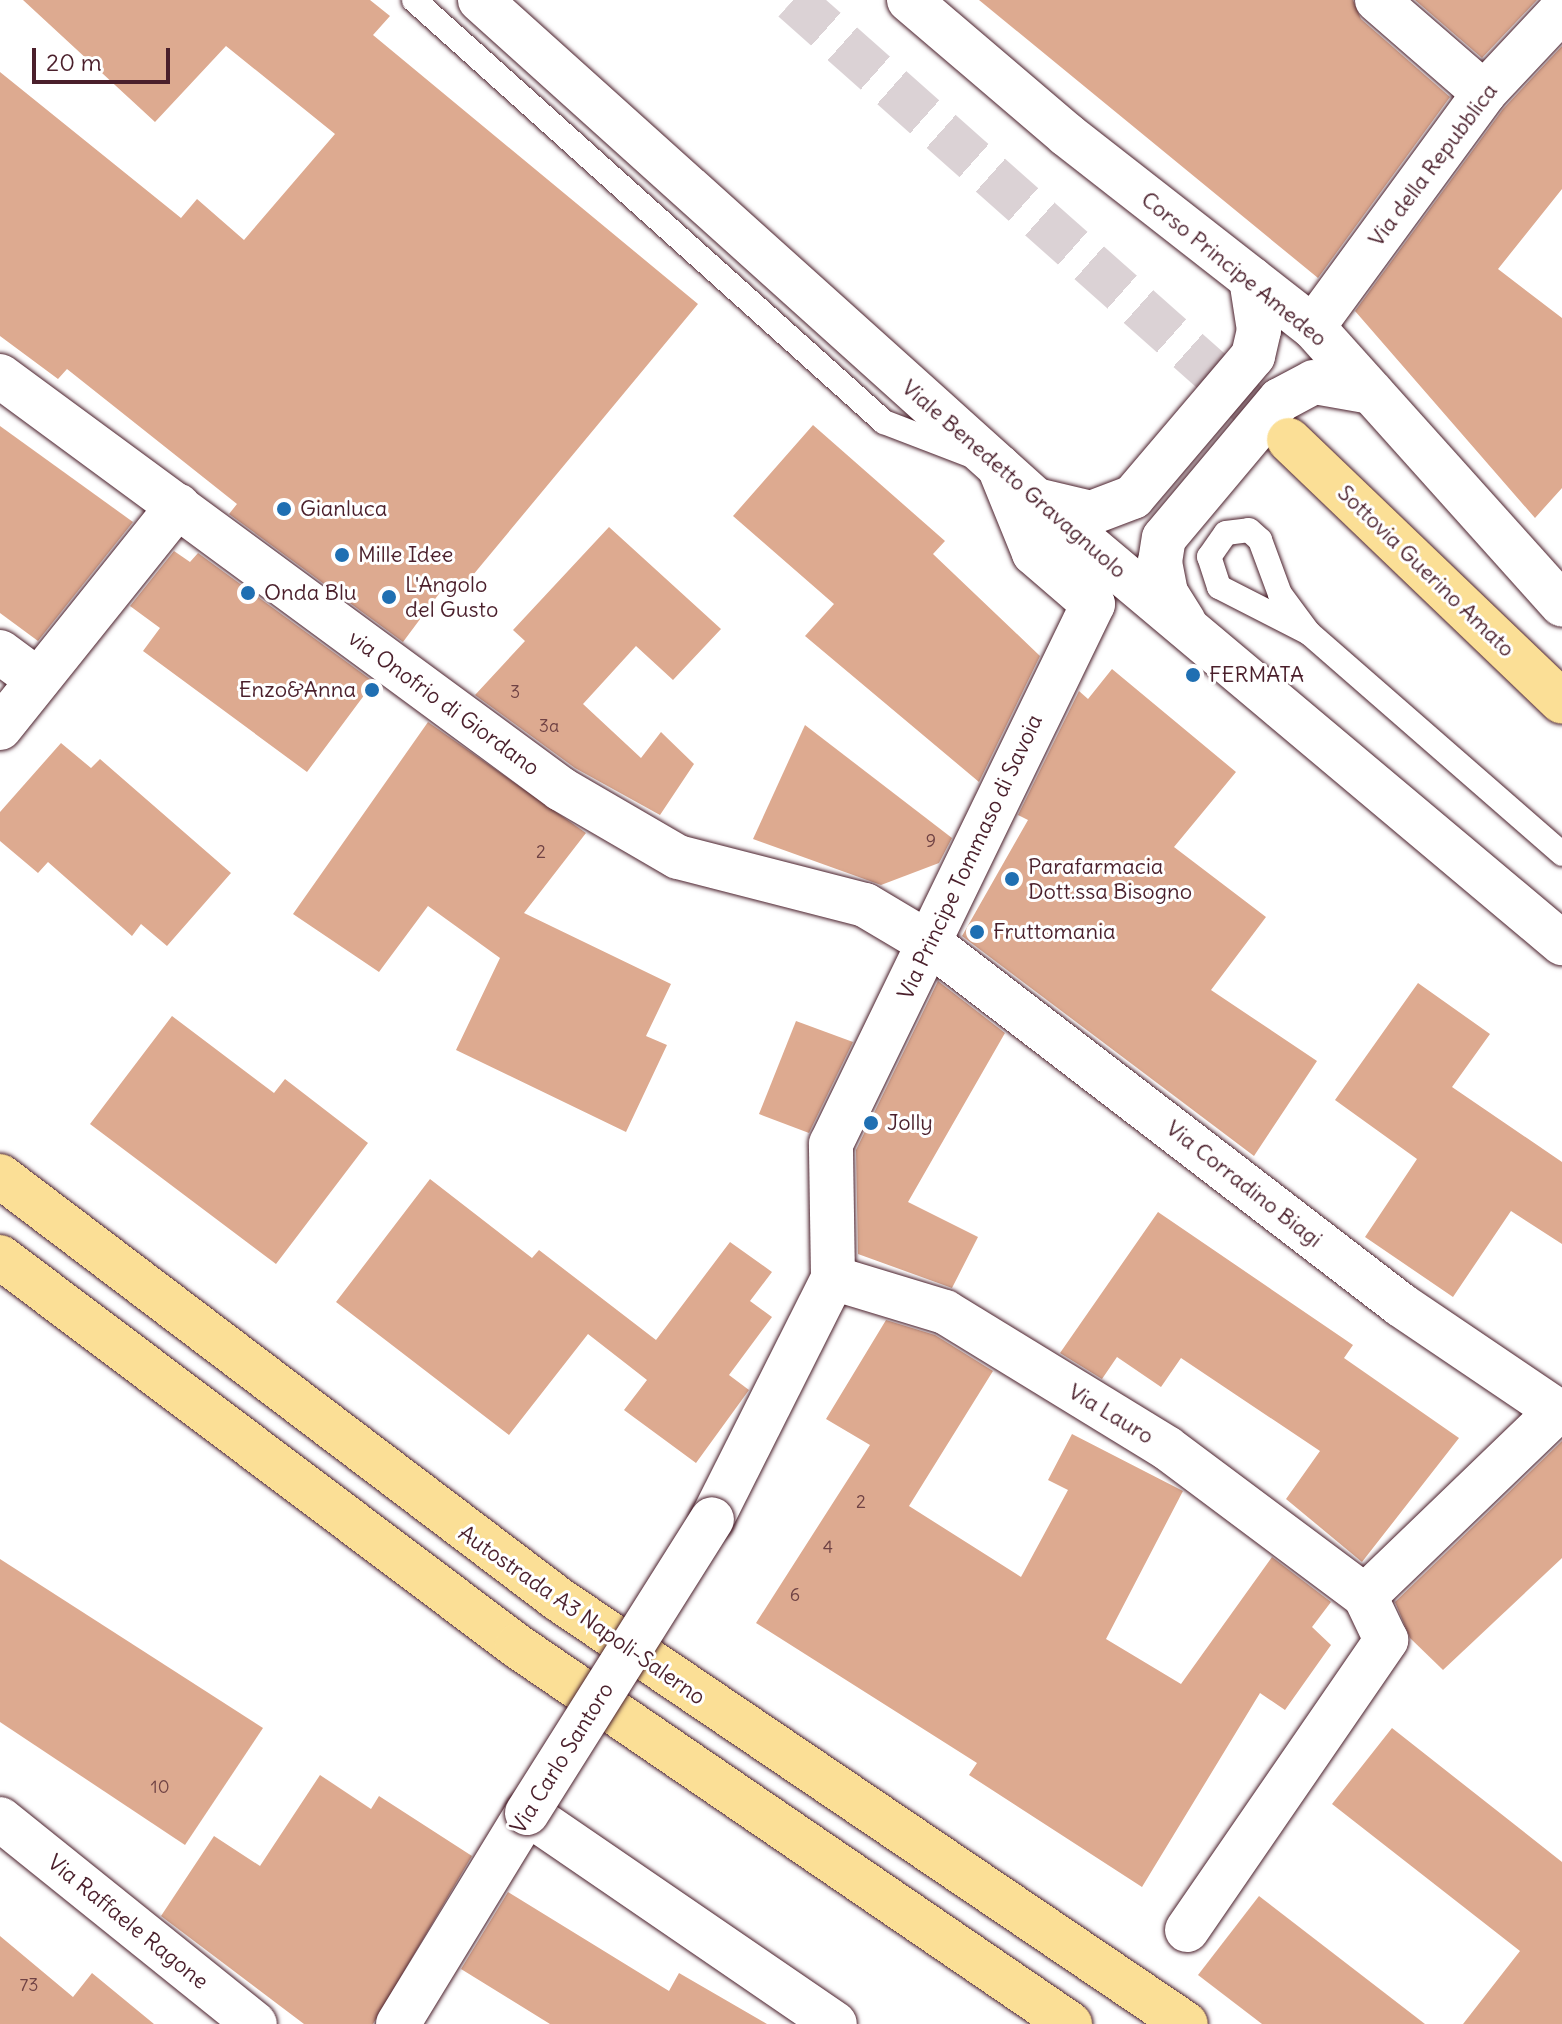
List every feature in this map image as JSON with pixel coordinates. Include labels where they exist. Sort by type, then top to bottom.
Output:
[{"type":"main road","name":"Sottovia Guerino Amato","points":[[1289,440],[1562,702]]},
{"type":"main road","name":"Autostrada A3 Napoli-Salerno","points":[[0,1176],[546,1590],[1186,2024]]},
{"type":"main road","points":[[0,1257],[517,1646],[1070,2024]]},
{"type":"street","name":"Viale Benedetto Gravagnuolo","points":[[480,0],[1034,499],[1562,943]]},
{"type":"street","name":"Corso Principe Amedeo","points":[[909,0],[1067,135],[1313,327],[1562,605]]},
{"type":"street","points":[[1377,0],[1484,93]]},
{"type":"street","name":"Via della Repubblica","points":[[1313,327],[1484,93],[1562,10]]},
{"type":"street","points":[[1034,499],[1091,513],[1133,497],[1253,356],[1259,330],[1251,279]]},
{"type":"street","name":"via Onofrio di Giordano","points":[[0,376],[561,789],[678,857],[865,905],[932,945]]},
{"type":"street","points":[[1190,631],[1166,593],[1160,562],[1164,538],[1280,400],[1314,382],[1371,392]]},
{"type":"street","name":"Via Principe Tommaso di Savoia","points":[[833,1278],[831,1144],[932,945],[1093,604],[1034,553],[999,467]]},
{"type":"street","points":[[0,728],[178,506]]},
{"type":"street","points":[[0,652],[38,680]]},
{"type":"street","name":"Via Corradino Biagi","points":[[932,945],[1401,1305],[1560,1413]]},
{"type":"street","name":"Via Carlo Santoro","points":[[398,2024],[712,1519],[833,1278]]},
{"type":"street","name":"Via Lauro","points":[[833,1278],[945,1312],[1167,1448],[1365,1596],[1386,1640],[1187,1930]]},
{"type":"street","points":[[1365,1596],[1560,1413]]},
{"type":"street","points":[[527,1813],[835,2024]]},
{"type":"street","name":"Via Raffaele Ragone","points":[[0,1819],[255,2024]]},
{"type":"lane","points":[[414,0],[884,422],[999,467]]},
{"type":"lane","points":[[1309,633],[1219,587],[1209,557],[1226,533],[1249,530],[1260,540],[1280,594],[1309,633],[1562,854]]},
{"type":"building","points":[[23,0],[370,0],[390,16],[373,35],[698,304],[458,593],[450,579],[403,642],[229,514],[237,504],[67,369],[58,379],[0,336],[0,72],[181,218],[197,199],[244,240],[335,134],[226,46],[155,122]]},
{"type":"building","points":[[979,0],[1353,0],[1361,19],[1450,97],[1318,278]]},
{"type":"building","points":[[1415,0],[1537,0],[1482,58]]},
{"type":"building","points":[[1562,46],[1562,189],[1498,269],[1562,318],[1562,488],[1535,518],[1355,311],[1503,109]]},
{"type":"building","points":[[813,425],[945,541],[933,554],[1040,656],[979,782],[805,636],[834,604],[733,516]]},
{"type":"building","points":[[0,426],[133,522],[38,641],[0,613]]},
{"type":"building","points":[[609,527],[721,629],[673,680],[636,646],[583,704],[641,758],[661,732],[694,764],[660,815],[575,768],[475,695],[525,641],[513,630]]},
{"type":"building","points":[[174,551],[190,562],[198,553],[374,682],[307,772],[143,651],[160,628],[130,606]]},
{"type":"building","points":[[1112,669],[1236,772],[1174,847],[1266,917],[1211,990],[1317,1061],[1254,1156],[962,936],[1028,820],[1018,815],[1079,691],[1088,699]]},
{"type":"building","points":[[428,722],[586,833],[524,913],[671,984],[646,1036],[667,1045],[626,1132],[456,1050],[500,958],[428,906],[379,972],[293,914]]},
{"type":"building","points":[[805,725],[952,838],[939,863],[881,885],[753,839]]},
{"type":"building","points":[[61,743],[91,768],[100,759],[231,873],[167,946],[141,924],[132,936],[48,862],[38,873],[0,841],[0,812]]},
{"type":"building","points":[[938,981],[1005,1033],[908,1202],[978,1237],[952,1288],[858,1254],[856,1150]]},
{"type":"building","points":[[1418,983],[1490,1034],[1452,1087],[1562,1162],[1562,1244],[1511,1211],[1453,1297],[1365,1237],[1417,1159],[1335,1100]]},
{"type":"building","points":[[172,1016],[274,1093],[285,1079],[368,1143],[276,1264],[90,1124]]},
{"type":"building","points":[[796,1021],[853,1042],[809,1133],[759,1114]]},
{"type":"building","points":[[430,1179],[532,1258],[539,1250],[656,1340],[730,1242],[772,1272],[750,1301],[772,1317],[729,1375],[749,1390],[696,1463],[624,1410],[647,1380],[588,1334],[509,1435],[336,1302]]},
{"type":"building","points":[[1158,1212],[1353,1345],[1344,1358],[1459,1438],[1362,1562],[1286,1499],[1320,1451],[1181,1358],[1161,1387],[1117,1357],[1102,1379],[1060,1353]]},
{"type":"building","points":[[886,1320],[935,1335],[993,1371],[909,1506],[1021,1577],[1068,1490],[1048,1480],[1072,1434],[1183,1491],[1106,1639],[1181,1684],[1272,1557],[1331,1602],[1312,1627],[1331,1645],[1285,1710],[1260,1693],[1142,1887],[969,1775],[977,1763],[756,1623],[870,1445],[826,1419]]},
{"type":"building","points":[[1562,1441],[1562,1558],[1443,1670],[1410,1638],[1395,1602]]},
{"type":"building","points":[[0,1559],[263,1728],[185,1845],[0,1722]]},
{"type":"building","points":[[1392,1728],[1562,1862],[1562,2024],[1463,2024],[1520,1951],[1332,1804]]},
{"type":"building","points":[[320,1775],[371,1809],[379,1796],[472,1856],[373,2024],[304,2024],[161,1916],[214,1836],[260,1866]]},
{"type":"building","points":[[508,1892],[669,1991],[679,1973],[767,2024],[550,2024],[461,1969]]},
{"type":"building","points":[[1259,1896],[1425,2024],[1262,2024],[1198,1975]]},
{"type":"building","points":[[0,1936],[73,1997],[92,1973],[154,2024],[0,2024]]},
{"type":"tunnel","points":[[793,0],[1289,440]]},
{"type":"place","name":"Gianluca","points":[[284,509]]},
{"type":"place","name":"Mille Idee","points":[[342,555]]},
{"type":"place","name":"Onda Blu","points":[[248,593]]},
{"type":"place","name":"L'Angolo del Gusto","points":[[389,597]]},
{"type":"place","name":"FERMATA","points":[[1193,675]]},
{"type":"place","name":"Enzo&Anna","points":[[372,690]]},
{"type":"place","name":"Parafarmacia Dott.ssa Bisogno","points":[[1012,879]]},
{"type":"place","name":"Fruttomania","points":[[977,932]]},
{"type":"place","name":"Jolly","points":[[871,1123]]}]
